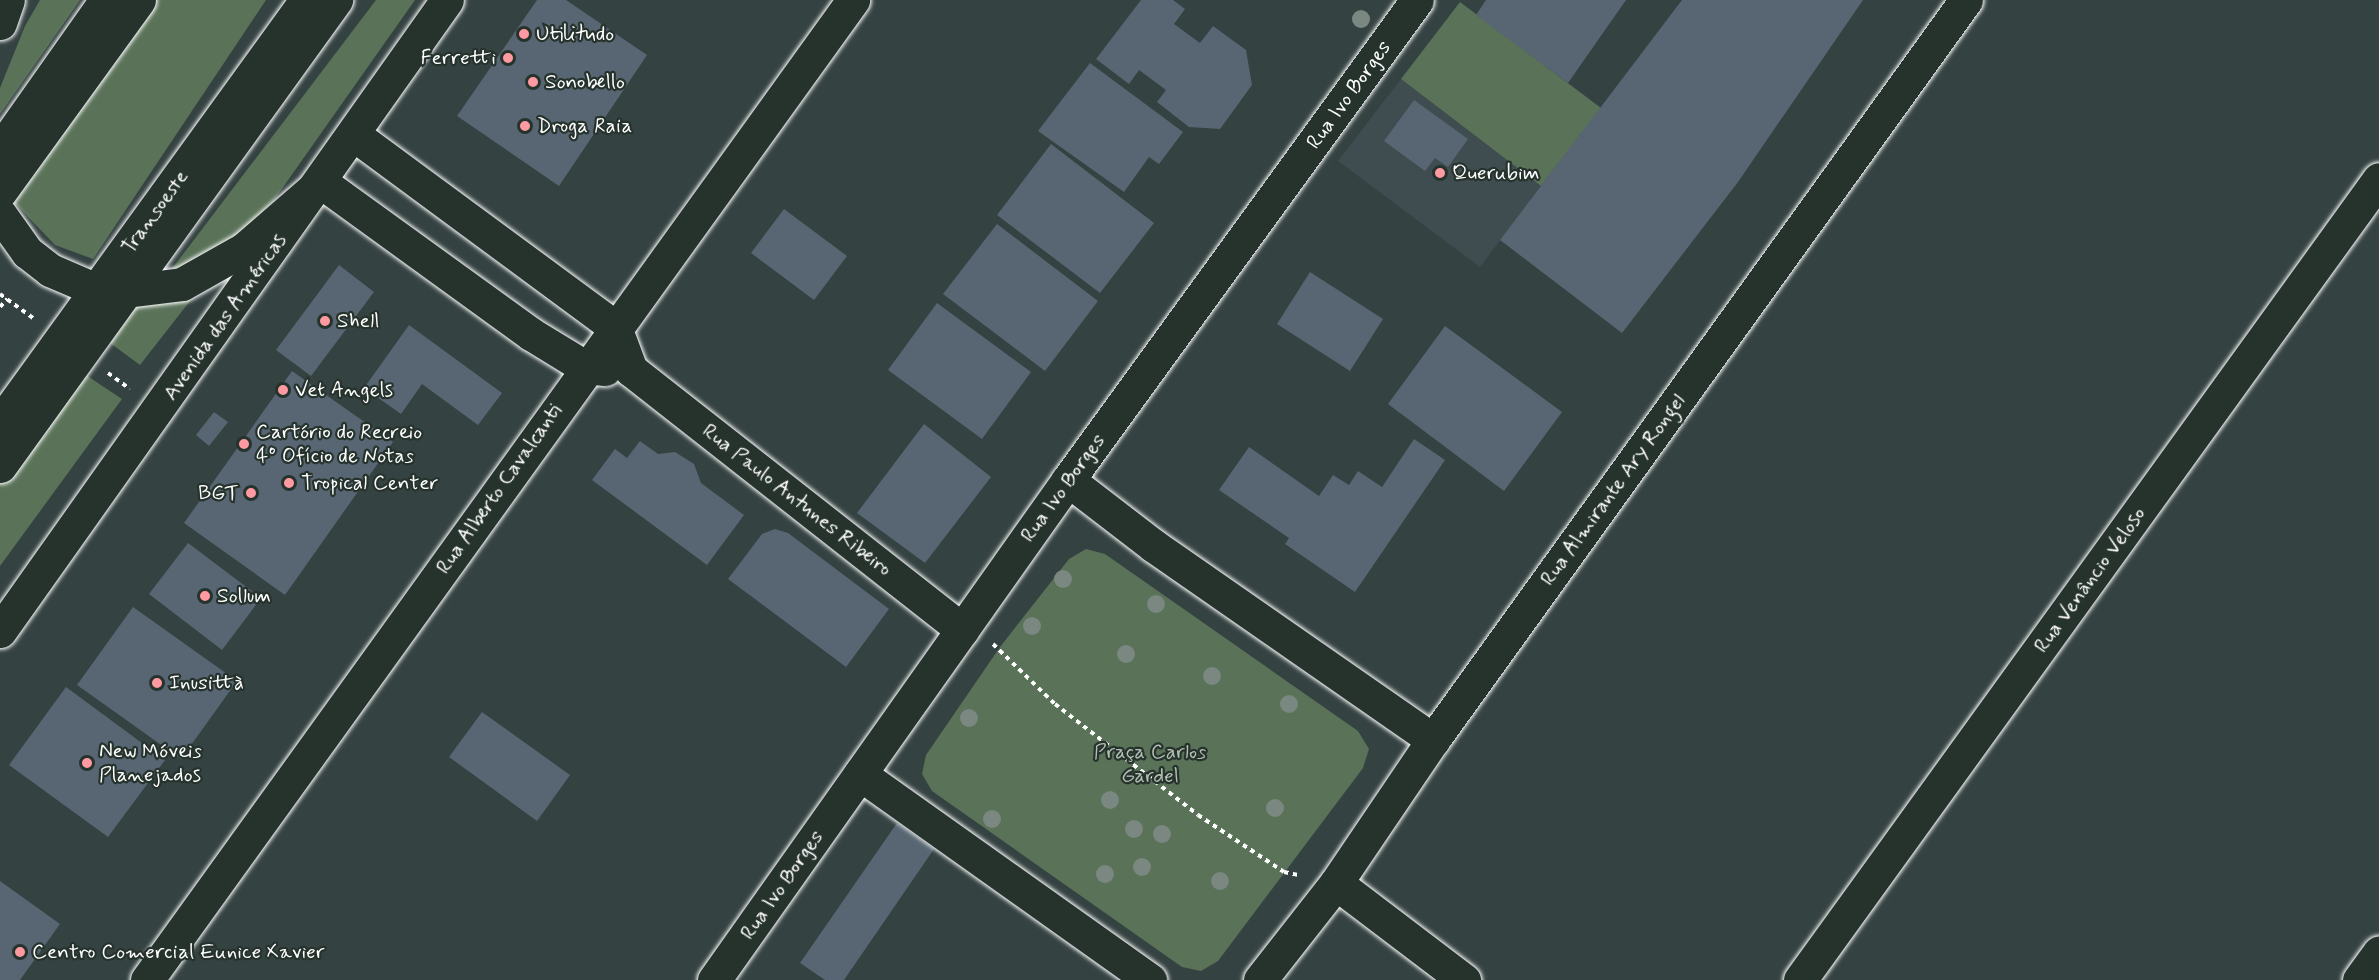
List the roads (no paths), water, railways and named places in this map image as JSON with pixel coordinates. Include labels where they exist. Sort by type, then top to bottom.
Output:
[{"type":"main road","points":[[0,23],[8,0]]},
{"type":"main road","points":[[0,150],[106,0]]},
{"type":"main road","points":[[0,192],[139,0]]},
{"type":"main road","name":"Transoeste","points":[[4,415],[112,291],[306,0]]},
{"type":"main road","points":[[0,466],[112,291],[336,0]]},
{"type":"main road","name":"Avenida das Américas","points":[[0,631],[321,182],[447,0]]},
{"type":"main road","name":"Rua Alberto Cavalcanti","points":[[147,980],[585,367],[853,0]]},
{"type":"main road","name":"Rua Ivo Borges","points":[[714,980],[1068,480],[1417,0]]},
{"type":"main road","name":"Rua Almirante Ary Rongel","points":[[1260,980],[1336,884],[1433,740],[1966,0]]},
{"type":"main road","points":[[0,214],[27,252],[50,270],[112,291],[182,284],[244,249],[321,182],[531,334],[585,367],[631,370],[615,327],[353,134]]},
{"type":"main road","name":"Rua Venâncio Veloso","points":[[1800,980],[2379,179]]},
{"type":"main road","name":"Rua Paulo Antunes Ribeiro","points":[[631,370],[962,630]]},
{"type":"main road","points":[[1068,480],[1154,546],[1433,740]]},
{"type":"main road","points":[[860,774],[1150,980]]},
{"type":"main road","points":[[1336,884],[1464,980]]},
{"type":"main road","points":[[2359,980],[2379,952]]},
{"type":"place","name":"Utilitudo","points":[[524,34]]},
{"type":"place","name":"Ferretti","points":[[508,58]]},
{"type":"place","name":"Sonobello","points":[[533,82]]},
{"type":"place","name":"Droga Raia","points":[[525,126]]},
{"type":"place","name":"Querubim","points":[[1440,173]]},
{"type":"place","name":"Shell","points":[[325,321]]},
{"type":"place","name":"Vet Angels","points":[[283,390]]},
{"type":"place","name":"Cartório do Recreio 4º Ofício de Notas","points":[[244,444]]},
{"type":"place","name":"Tropical Center","points":[[289,483]]},
{"type":"place","name":"BGT","points":[[251,493]]},
{"type":"place","name":"Sollum","points":[[205,596]]},
{"type":"place","name":"Inusittà","points":[[157,683]]},
{"type":"place","name":"New Móveis Planejados","points":[[87,763]]},
{"type":"place","name":"Centro Comercial Eunice Xavier","points":[[20,952]]},
{"type":"park label","name":"Praça Carlos Gardel","points":[[1150,764]]}]
